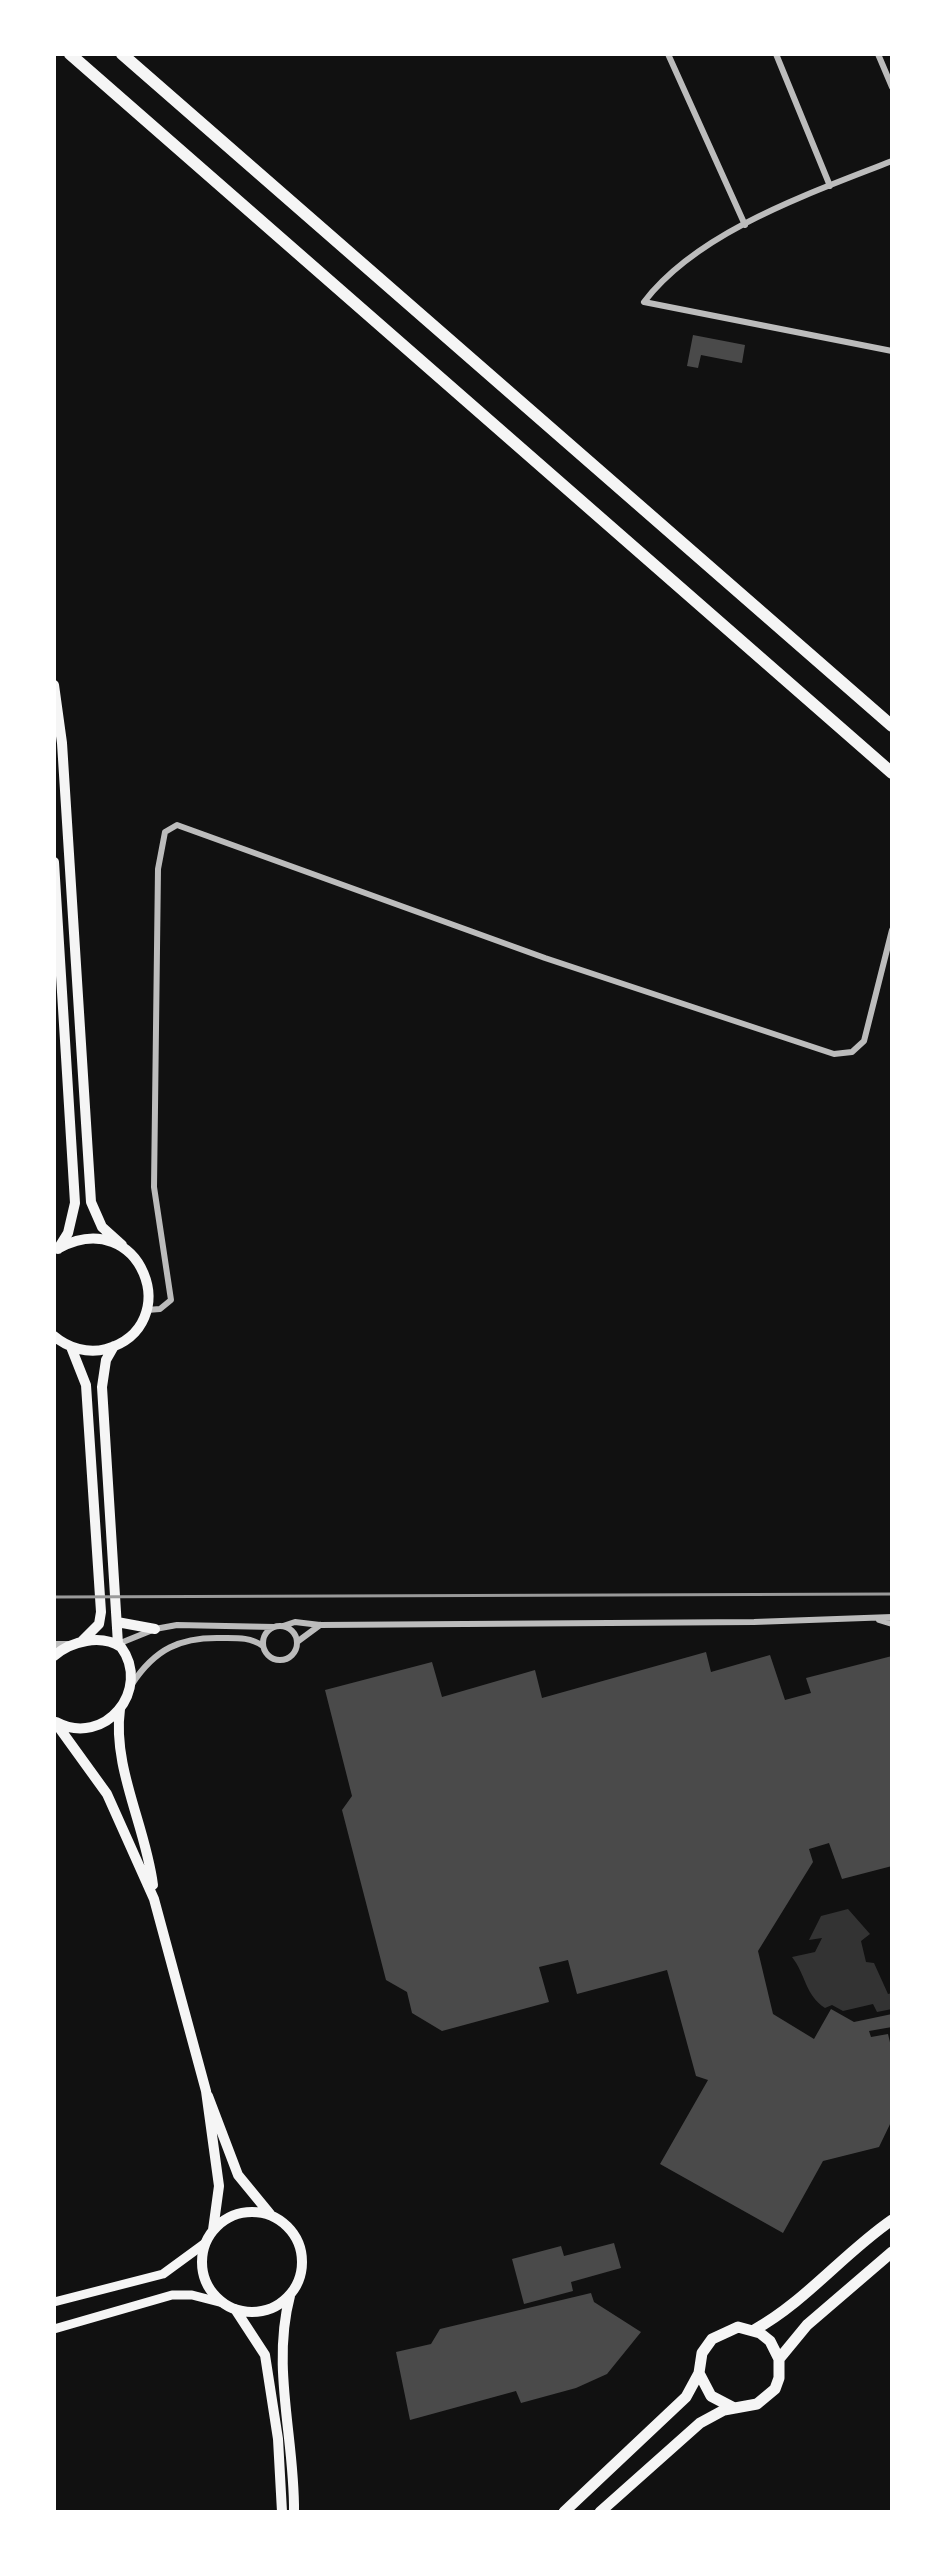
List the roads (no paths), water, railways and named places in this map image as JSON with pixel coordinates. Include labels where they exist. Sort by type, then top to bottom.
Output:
[{"type":"highway","points":[[70,54],[892,773]]},
{"type":"highway","points":[[122,54],[892,726]]},
{"type":"highway","points":[[754,2330],[773,2319],[853,2249],[892,2220]]},
{"type":"highway","points":[[779,2359],[807,2325],[892,2252]]},
{"type":"highway","points":[[562,2512],[682,2401],[699,2373],[702,2353],[716,2335],[738,2327],[754,2330],[770,2341],[779,2359],[779,2378],[767,2398],[751,2406],[720,2412],[693,2428],[600,2512]]},
{"type":"highway","points":[[699,2373],[711,2396],[734,2408]]},
{"type":"main road","points":[[54,685],[62,743],[91,1202],[102,1227],[136,1258],[145,1274],[149,1292],[147,1310],[135,1332],[114,1346],[100,1350],[71,1347],[54,1336]]},
{"type":"main road","points":[[54,862],[75,1203],[68,1233],[56,1250]]},
{"type":"main road","points":[[56,1250],[89,1237],[122,1245]]},
{"type":"main road","points":[[54,1722],[74,1730],[89,1730],[108,1721],[120,1708],[126,1694],[129,1663],[118,1644],[102,1387],[106,1360],[114,1346]]},
{"type":"main road","points":[[54,1656],[77,1644],[99,1624],[101,1612],[86,1385],[71,1347]]},
{"type":"main road","points":[[117,1622],[155,1629]]},
{"type":"main road","points":[[77,1644],[118,1644]]},
{"type":"main road","points":[[120,1708],[119,1747],[149,1857],[154,1899]]},
{"type":"main road","points":[[54,1722],[114,1806],[154,1899],[206,2091],[219,2186],[213,2230]]},
{"type":"main road","points":[[206,2091],[218,2114],[238,2175],[300,2244],[302,2267],[282,2328],[281,2368],[292,2444],[294,2512]]},
{"type":"main road","points":[[54,2302],[163,2274],[204,2244],[213,2230],[237,2214],[271,2215]]},
{"type":"main road","points":[[204,2244],[203,2275],[223,2303]]},
{"type":"main road","points":[[54,2329],[172,2295],[192,2295],[235,2309],[268,2309],[290,2296]]},
{"type":"main road","points":[[235,2309],[265,2355],[278,2439],[282,2512]]},
{"type":"street","points":[[668,54],[745,225]]},
{"type":"street","points":[[776,54],[830,186]]},
{"type":"street","points":[[878,54],[892,87]]},
{"type":"street","points":[[892,161],[765,212],[663,277],[644,302],[892,351]]},
{"type":"street","points":[[147,1310],[160,1309],[171,1300],[154,1187],[157,903],[160,849],[165,832],[177,825],[545,958],[834,1054],[852,1052],[864,1041],[892,930]]},
{"type":"street","points":[[118,1644],[155,1629],[191,1624],[278,1626],[306,1621],[320,1625],[892,1617]]},
{"type":"street","points":[[875,1619],[892,1624]]},
{"type":"street","points":[[126,1694],[149,1662],[177,1642],[192,1638],[243,1638],[263,1646],[272,1658],[283,1660],[292,1655],[297,1642],[320,1625]]},
{"type":"street","points":[[278,1626],[293,1633],[297,1642]]},
{"type":"street","points":[[263,1646],[266,1635],[278,1626]]},
{"type":"street","points":[[54,1645],[77,1644]]},
{"type":"railway","points":[[54,1597],[892,1594]]}]
